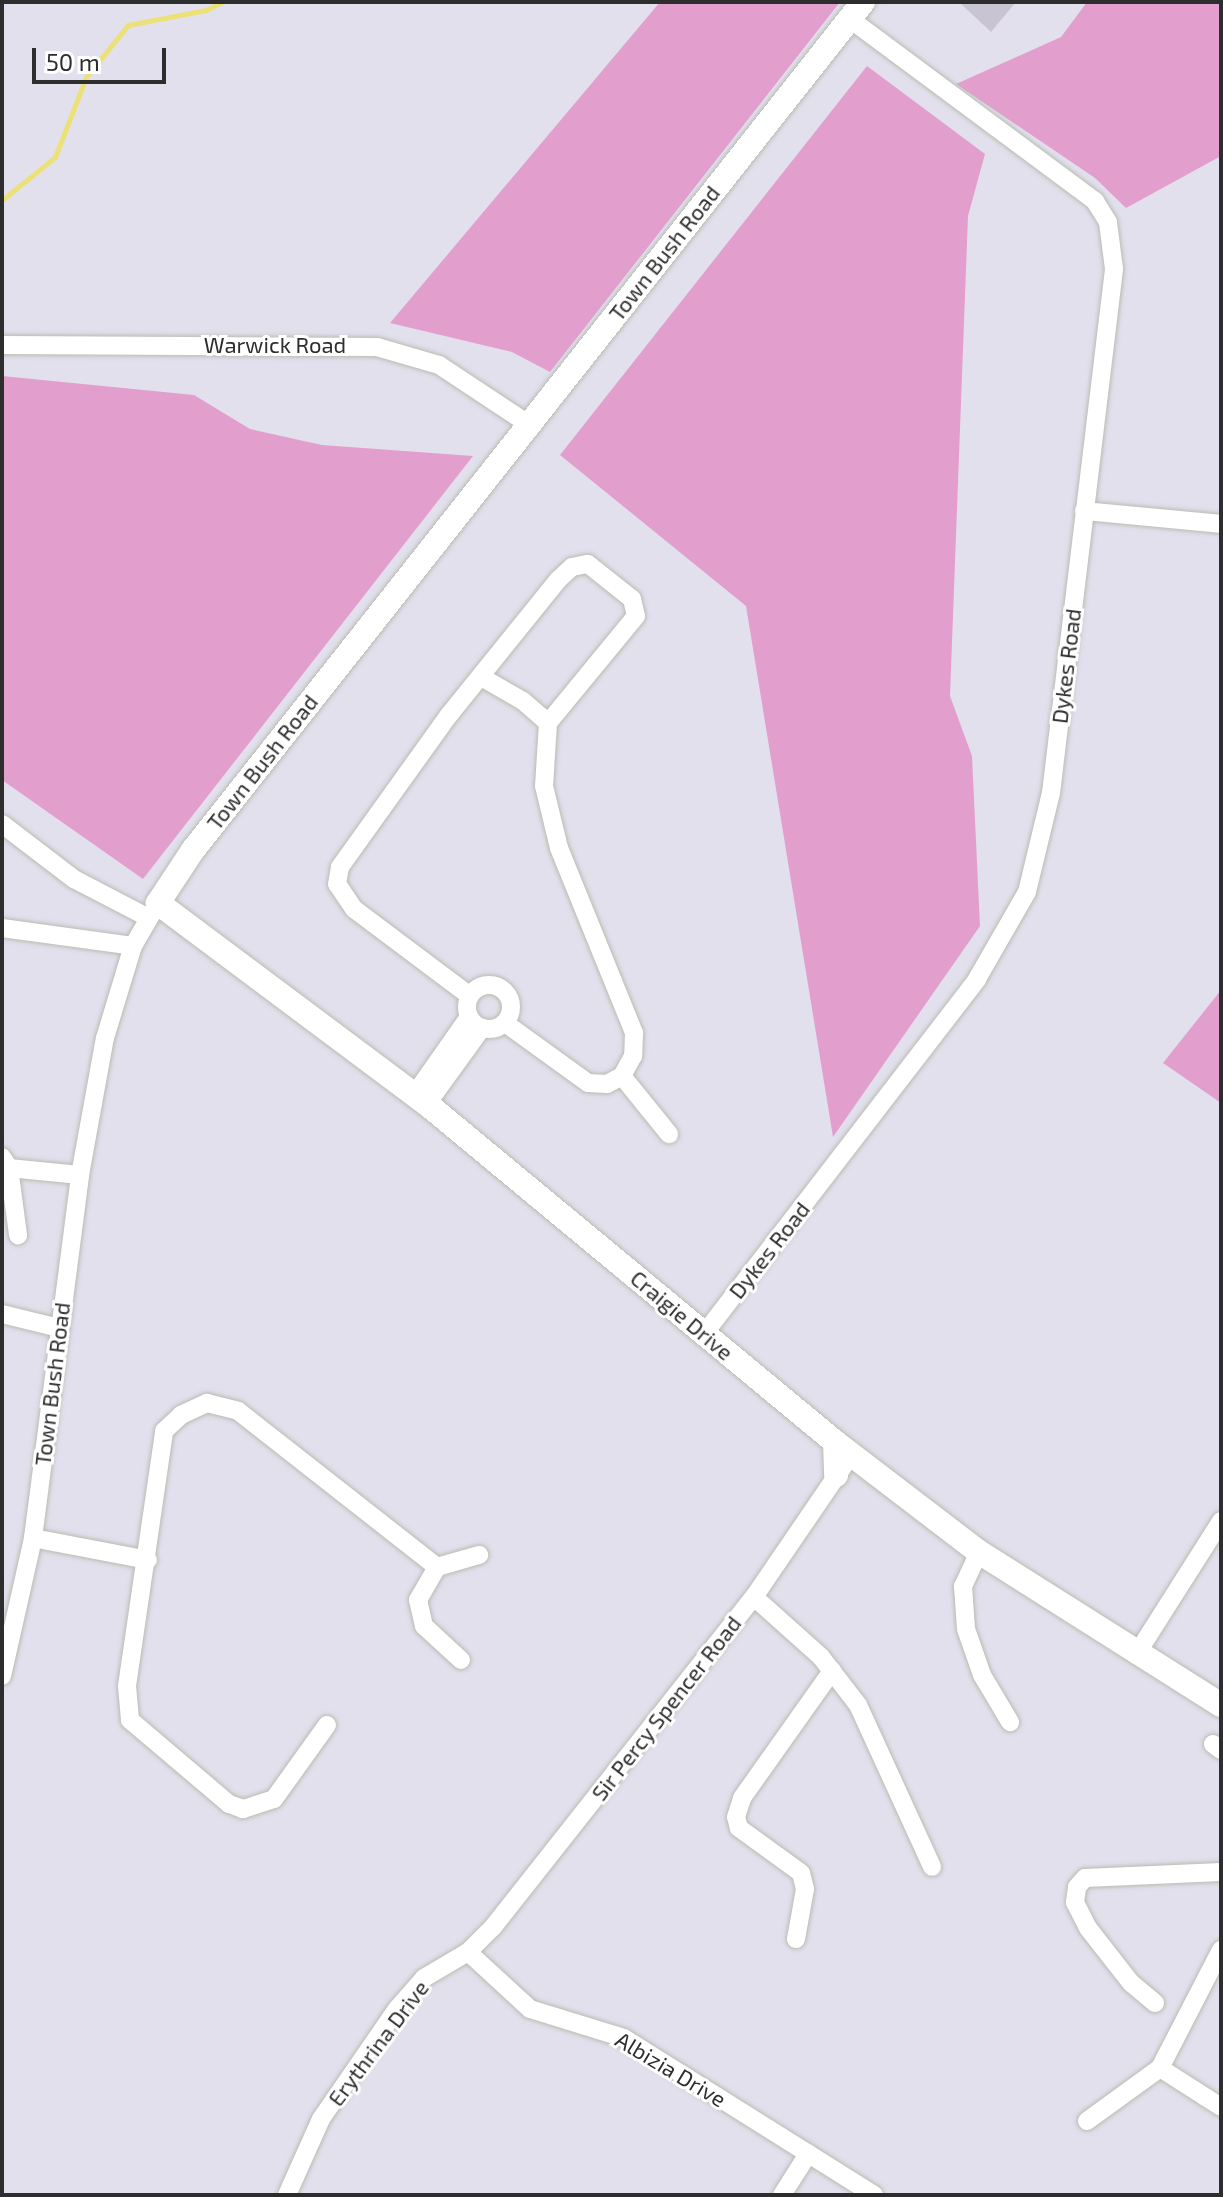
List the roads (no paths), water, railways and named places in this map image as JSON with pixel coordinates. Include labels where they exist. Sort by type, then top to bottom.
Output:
[{"type":"street","name":"Town Bush Road","points":[[2,1676],[33,1538],[80,1175],[105,1038],[133,946],[152,910],[193,850],[856,10]]},
{"type":"street","name":"Dykes Road","points":[[704,1334],[977,979],[1027,892],[1051,793],[1114,269],[1108,222],[1073,181],[856,10]]},
{"type":"street","name":"Warwick Road","points":[[2,345],[377,347],[439,365],[528,424]]},
{"type":"street","points":[[1084,511],[1221,524]]},
{"type":"street","points":[[421,1099],[476,1023],[470,996],[354,909],[337,884],[348,849],[449,715],[483,678],[572,567],[588,564],[632,599],[636,616],[548,723],[544,786],[550,821],[634,1033],[633,1056],[622,1076],[596,1084],[574,1076],[505,1023],[476,1023]]},
{"type":"street","points":[[483,678],[523,701],[548,723]]},
{"type":"street","points":[[2,824],[74,879],[152,910]]},
{"type":"street","name":"Craigie Drive","points":[[152,910],[421,1099],[843,1448],[979,1552],[1136,1655],[1221,1705]]},
{"type":"street","points":[[2,928],[133,946]]},
{"type":"street","points":[[470,996],[484,985],[503,990],[511,1003],[505,1023]]},
{"type":"street","points":[[622,1076],[669,1134]]},
{"type":"street","points":[[18,1235],[5,1163],[80,1175]]},
{"type":"street","points":[[2,1314],[59,1328]]},
{"type":"street","points":[[327,1725],[274,1799],[243,1809],[229,1804],[136,1730],[127,1686],[148,1560],[164,1431],[181,1415],[207,1403],[238,1411],[437,1567]]},
{"type":"street","points":[[836,1475],[843,1448]]},
{"type":"street","name":"Sir Percy Spencer Road","points":[[468,1952],[754,1597],[836,1475]]},
{"type":"street","points":[[1136,1655],[1221,1521]]},
{"type":"street","points":[[33,1538],[148,1560]]},
{"type":"street","points":[[979,1552],[963,1586],[973,1656],[1010,1722]]},
{"type":"street","points":[[461,1660],[418,1615],[418,1600],[437,1567],[479,1555]]},
{"type":"street","points":[[754,1597],[832,1671],[872,1728],[932,1867]]},
{"type":"street","points":[[796,1939],[805,1889],[801,1873],[739,1828],[736,1817],[742,1798],[832,1671]]},
{"type":"street","points":[[1155,2003],[1131,1983],[1088,1928],[1075,1902],[1077,1887],[1085,1878],[1221,1872]]},
{"type":"street","points":[[1087,2121],[1160,2068],[1221,1950]]},
{"type":"street","name":"Albizia Drive","points":[[468,1952],[530,2009],[624,2038],[874,2195]]},
{"type":"street","name":"Erythrina Drive","points":[[287,2195],[347,2077],[424,1978],[468,1952]]},
{"type":"street","points":[[1160,2068],[1221,2107]]},
{"type":"street","points":[[782,2195],[808,2154]]},
{"type":"waterway","points":[[2,200],[55,157],[86,77],[128,25],[206,10],[222,2]]}]
